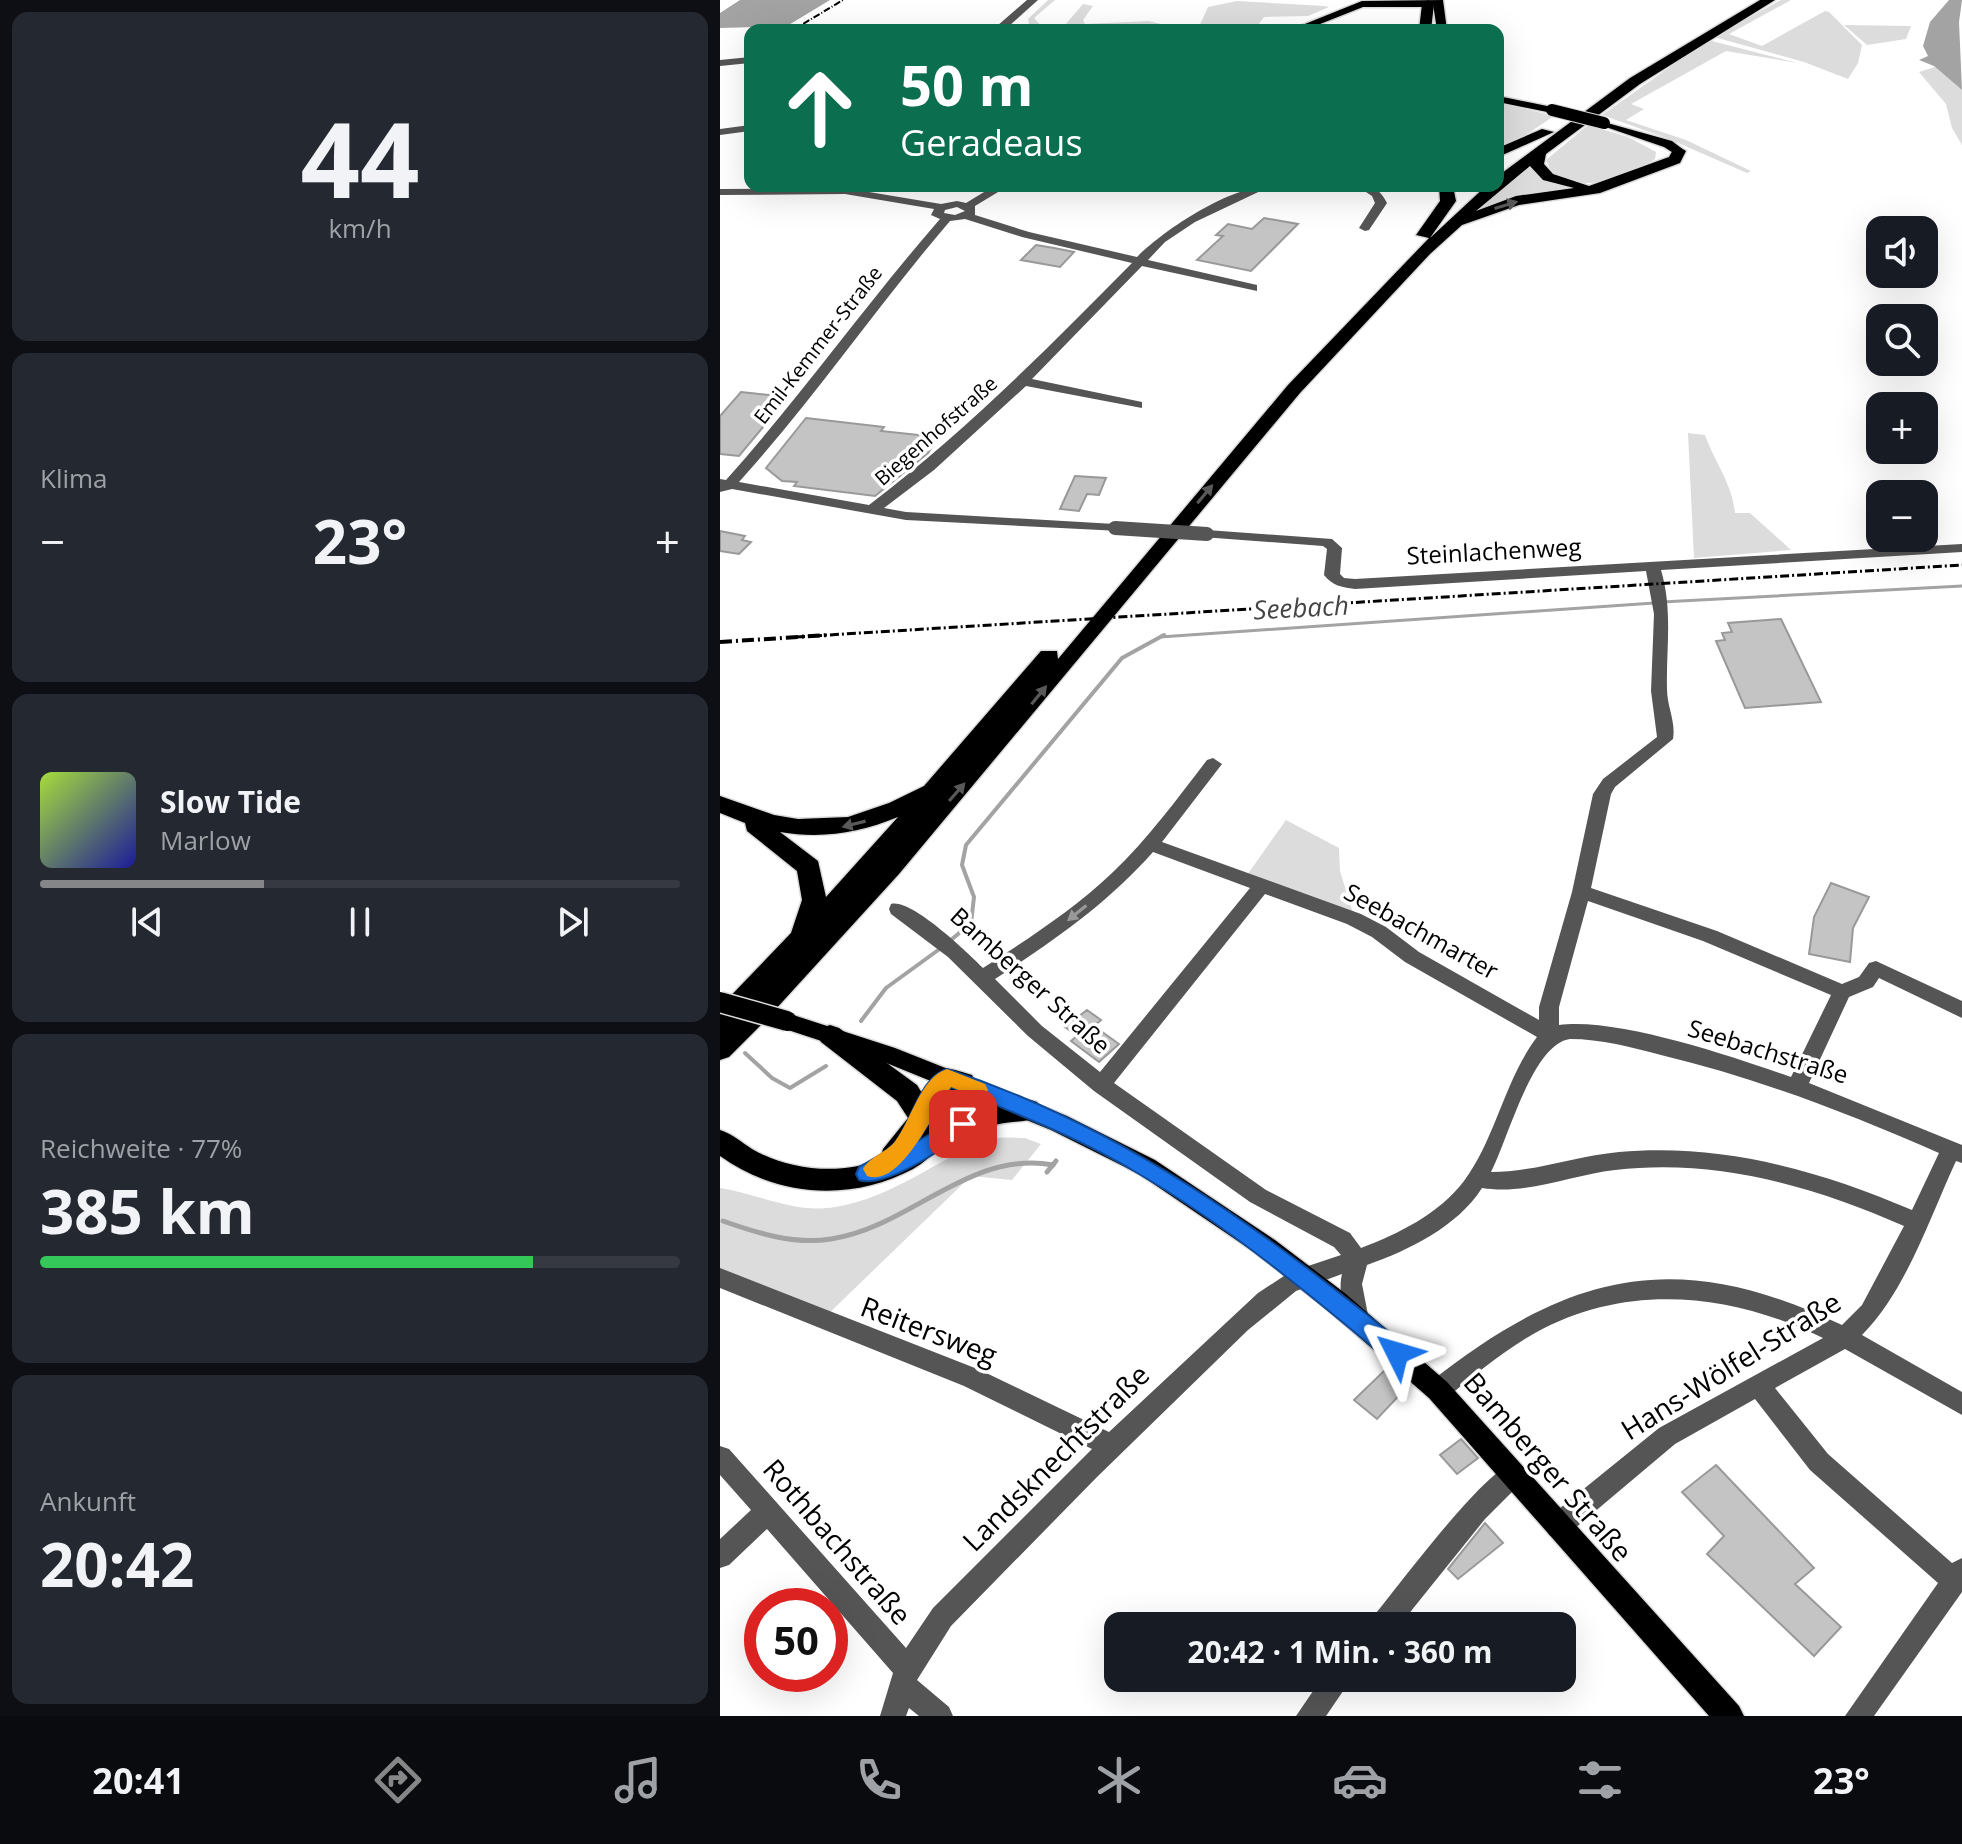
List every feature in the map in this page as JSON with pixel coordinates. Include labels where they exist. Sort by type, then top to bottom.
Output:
[{"type":"highway","points":[[1504,166],[1651,60],[1755,0]]},
{"type":"highway","points":[[1504,179],[1644,75],[1769,0]]},
{"type":"highway","points":[[1426,24],[1432,1]]},
{"type":"highway","points":[[1504,150],[1549,131]]},
{"type":"highway","points":[[1540,150],[1537,165],[1548,177],[1583,186],[1613,185]]},
{"type":"highway","points":[[1430,238],[1501,206],[1613,185],[1666,158]]},
{"type":"highway","points":[[1430,238],[1448,201],[1447,192]]},
{"type":"highway","points":[[720,1050],[990,755],[1321,356],[1474,192]]},
{"type":"highway","points":[[720,1024],[786,956],[947,776],[1225,446],[1316,344],[1430,238],[1487,192]]},
{"type":"highway","points":[[730,809],[791,829],[839,827],[889,812],[947,776]]},
{"type":"highway","points":[[730,809],[791,850],[809,867],[814,883],[809,914],[786,956]]},
{"type":"highway","points":[[720,1068],[758,1012]]},
{"type":"highway","points":[[830,1035],[907,1093],[926,1128]]},
{"type":"highway","points":[[720,1168],[758,1167],[803,1179],[829,1180],[867,1174],[926,1128],[955,1080]]},
{"type":"highway","points":[[926,1128],[1027,1110]]},
{"type":"highway","points":[[720,1141],[758,1167]]},
{"type":"main road","points":[[1310,24],[1351,7],[1401,1],[1432,1],[1440,24]]},
{"type":"main road","points":[[1504,100],[1603,124],[1668,144],[1666,158]]},
{"type":"main road","name":"Bamberger Straße","points":[[720,1002],[830,1035],[955,1080],[1067,1127],[1131,1159],[1192,1195],[1304,1275],[1438,1390],[1729,1716]]},
{"type":"street","points":[[1006,24],[1033,0]]},
{"type":"street","points":[[720,63],[744,61]]},
{"type":"street","points":[[720,132],[744,129]]},
{"type":"street","points":[[720,192],[744,192]]},
{"type":"street","points":[[856,192],[881,194],[943,213],[967,211],[1137,262],[1253,288]]},
{"type":"street","points":[[967,211],[994,192]]},
{"type":"street","name":"Biegenhofstraße","points":[[874,508],[887,502],[929,467],[1023,381],[1137,262],[1181,226],[1252,192]]},
{"type":"street","points":[[1365,228],[1381,203],[1374,192]]},
{"type":"street","name":"Emil-Kemmer-Straße","points":[[723,487],[776,432],[943,213]]},
{"type":"street","name":"Biegenhofstraße","points":[[1023,381],[1137,405]]},
{"type":"street","points":[[723,487],[861,509],[874,508]]},
{"type":"street","name":"Steinlachenweg","points":[[874,508],[906,516],[1327,542],[1335,548],[1331,572],[1339,582],[1365,584],[1962,548]]},
{"type":"street","points":[[1304,1275],[1357,1260],[1413,1236],[1461,1201],[1479,1179],[1528,1063],[1549,1035],[1549,1007],[1581,892],[1602,794],[1609,783],[1665,739],[1667,722],[1659,691],[1663,602],[1652,567]]},
{"type":"street","points":[[983,977],[1096,898],[1149,844],[1213,764]]},
{"type":"street","name":"Seebachmarter","points":[[1149,844],[1364,924],[1412,957],[1549,1035]]},
{"type":"street","points":[[1101,1085],[1262,885]]},
{"type":"street","points":[[1581,892],[1710,936],[1842,992]]},
{"type":"street","name":"Bamberger Straße","points":[[898,909],[946,944],[1035,1031],[1101,1085],[1230,1178],[1293,1217],[1342,1240],[1357,1260]]},
{"type":"street","points":[[1798,1084],[1842,992],[1866,982],[1876,968],[1962,1010]]},
{"type":"street","name":"Seebachstraße","points":[[1549,1035],[1579,1032],[1699,1055],[1798,1084],[1957,1152]]},
{"type":"street","name":"Hans-Wölfel-Straße","points":[[1558,1526],[1667,1436],[1845,1337],[1870,1312],[1957,1152]]},
{"type":"street","points":[[1479,1179],[1509,1182],[1551,1171],[1651,1158],[1716,1161],[1823,1182],[1918,1222]]},
{"type":"street","points":[[1357,1260],[1351,1284],[1358,1320]]},
{"type":"street","name":"Landsknechtstraße","points":[[893,1716],[905,1678],[942,1617],[1112,1446],[1261,1306],[1304,1275]]},
{"type":"street","name":"Reitersweg","points":[[720,1278],[972,1378],[1112,1446]]},
{"type":"street","points":[[1438,1390],[1529,1325],[1582,1300],[1620,1289],[1656,1286],[1731,1296],[1787,1312],[1845,1337],[1962,1404]]},
{"type":"street","points":[[1757,1384],[1819,1462],[1958,1577],[1858,1716]]},
{"type":"street","name":"Rothbachstraße","points":[[720,1457],[940,1716]]},
{"type":"street","points":[[1393,1612],[1476,1511],[1512,1475]]},
{"type":"street","points":[[720,1556],[768,1511]]},
{"type":"street","points":[[1309,1716],[1328,1692]]},
{"type":"shaded area","points":[[740,0],[830,0],[790,24],[744,24],[744,27],[720,28],[720,13]]},
{"type":"shaded area","points":[[1048,0],[1055,0],[1034,18],[1039,24],[1029,24],[1028,19]]},
{"type":"shaded area","points":[[1781,0],[1791,0],[1729,34],[1762,46],[1825,11],[1829,12],[1862,45],[1858,63],[1848,79],[1804,62],[1714,37]]},
{"type":"shaded area","points":[[1949,0],[1962,0],[1959,22],[1962,90],[1934,66],[1919,60],[1928,56],[1923,46],[1930,22]]},
{"type":"shaded area","points":[[1237,1],[1329,7],[1308,16],[1264,17],[1259,24],[1200,24],[1208,7]]},
{"type":"shaded area","points":[[1083,4],[1093,6],[1083,20],[1085,24],[1066,24]]},
{"type":"shaded area","points":[[1149,21],[1161,24],[1085,24]]},
{"type":"shaded area","points":[[1844,25],[1911,26],[1906,39],[1867,45]]},
{"type":"shaded area","points":[[1708,40],[1798,63],[1726,51],[1631,104],[1644,109],[1626,120],[1686,140],[1751,171],[1747,173],[1669,139],[1602,115]]},
{"type":"shaded area","points":[[1935,67],[1962,90],[1962,145],[1952,128],[1946,104],[1919,72]]},
{"type":"shaded area","points":[[1504,104],[1554,116],[1520,139],[1504,146]]},
{"type":"shaded area","points":[[1588,125],[1628,137],[1656,152],[1655,159],[1618,178],[1591,183],[1565,179],[1552,173],[1546,160]]},
{"type":"shaded area","points":[[1532,163],[1538,171],[1591,188],[1473,214],[1498,192],[1504,192],[1504,187]]},
{"type":"shaded area","points":[[1688,433],[1705,435],[1727,483],[1735,513],[1750,513],[1791,550],[1694,558]]},
{"type":"shaded area","points":[[1286,820],[1339,848],[1340,871],[1353,913],[1247,875]]},
{"type":"shaded area","points":[[1025,1138],[1041,1144],[1012,1180],[971,1176],[822,1320],[720,1275],[720,1188],[791,1206],[835,1207],[876,1196],[988,1140]]},
{"type":"building","points":[[1264,218],[1298,224],[1251,271],[1197,260],[1223,236],[1216,235],[1228,224],[1252,229]]},
{"type":"building","points":[[1036,245],[1074,252],[1060,267],[1021,260]]},
{"type":"building","points":[[741,392],[788,397],[739,456],[720,454],[720,416]]},
{"type":"building","points":[[806,418],[938,437],[928,453],[875,496],[794,486],[797,482],[782,481],[766,468]]},
{"type":"building","points":[[1075,476],[1106,478],[1099,495],[1087,494],[1079,511],[1060,509]]},
{"type":"building","points":[[720,531],[745,536],[742,540],[751,542],[739,554],[720,551]]},
{"type":"building","points":[[1781,619],[1821,702],[1745,708],[1716,641],[1725,640],[1722,633],[1732,632],[1728,623]]},
{"type":"building","points":[[1831,883],[1869,897],[1853,928],[1850,962],[1809,954],[1814,917]]},
{"type":"building","points":[[1087,1010],[1101,1020],[1094,1026],[1119,1044],[1099,1062],[1071,1041],[1077,1036],[1065,1027]]},
{"type":"building","points":[[1386,1369],[1407,1387],[1377,1419],[1354,1400]]},
{"type":"building","points":[[1461,1439],[1478,1458],[1457,1474],[1440,1455]]},
{"type":"building","points":[[1716,1465],[1814,1568],[1795,1584],[1841,1627],[1814,1656],[1707,1554],[1724,1536],[1682,1492]]},
{"type":"building","points":[[1485,1523],[1503,1543],[1458,1579],[1448,1569]]},
{"type":"waterway","name":"Seebach","points":[[1662,602],[1962,586]]},
{"type":"waterway","name":"Seebach","points":[[1160,637],[1654,603]]},
{"type":"waterway","name":"Seebach","points":[[1160,637],[1164,635]]},
{"type":"waterway","name":"Seebach","points":[[951,940],[971,923],[974,897],[962,865],[966,845],[1122,658],[1160,637]]},
{"type":"waterway","name":"Seebach","points":[[861,1021],[886,988],[941,948]]},
{"type":"waterway","name":"Seebach","points":[[745,1053],[772,1078],[790,1088],[826,1066]]},
{"type":"waterway","points":[[1053,1165],[1056,1161]]},
{"type":"waterway","points":[[723,1221],[762,1234],[790,1239],[831,1239],[860,1232],[966,1179],[994,1169],[1022,1163],[1053,1165]]},
{"type":"waterway","points":[[1047,1172],[1053,1165]]},
{"type":"railway","points":[[803,24],[843,0]]},
{"type":"railway","points":[[796,637],[1962,565]]},
{"type":"railway","points":[[720,642],[829,635]]},
{"type":"slow traffic","points":[[874,1169],[902,1149],[930,1099],[947,1077],[978,1090]]},
{"type":"route","points":[[963,1124],[901,1162],[867,1174],[902,1149],[930,1099],[947,1077],[1059,1123],[1147,1167],[1192,1195],[1304,1275],[1397,1353]]}]
